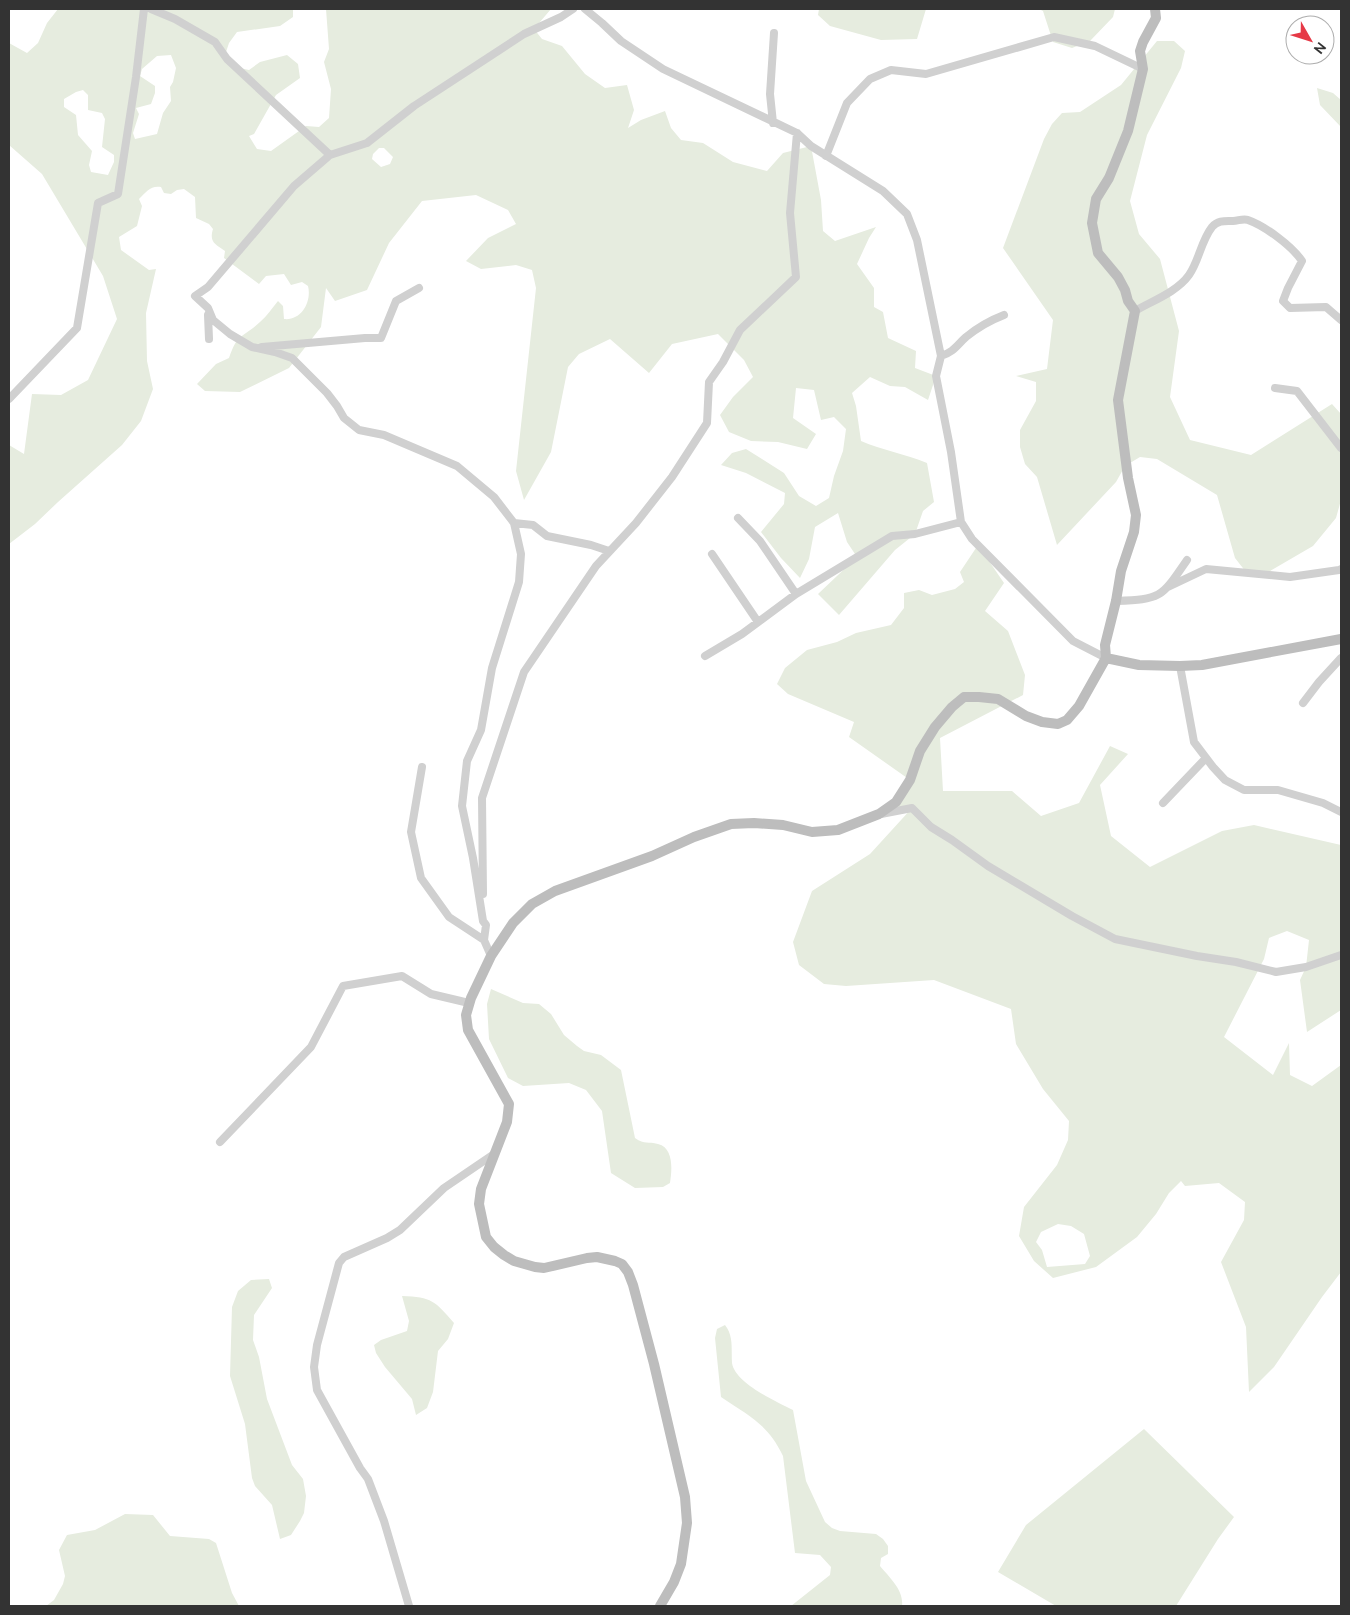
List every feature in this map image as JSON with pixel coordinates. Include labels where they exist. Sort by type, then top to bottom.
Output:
[{"type":"street","points":[[9,399],[77,328],[98,203],[118,194],[141,43],[141,23],[144,9]]},
{"type":"street","points":[[151,9],[175,18],[215,42],[227,59],[330,155]]},
{"type":"street","points":[[491,956],[484,940],[486,925],[483,921],[462,806],[468,762],[481,730],[492,668],[519,582],[521,554],[514,523],[494,497],[457,466],[384,435],[358,430],[344,418],[327,393],[292,358],[275,352],[252,348],[230,334],[213,320],[208,308],[195,296],[208,287],[268,214],[294,186],[330,155],[367,143],[414,106],[524,34],[561,17],[573,9]]},
{"type":"street","points":[[585,9],[620,41],[663,70],[797,133],[810,146],[883,191],[907,214],[917,240],[941,356],[936,376],[951,452],[960,522],[972,539],[1073,641],[1106,658],[1139,665],[1180,666],[1202,665],[1341,639]]},
{"type":"street","points":[[879,814],[896,802],[910,780],[920,751],[935,727],[952,707],[964,697],[998,699],[1026,716],[1042,722],[1058,724],[1067,720],[1079,706],[1106,658],[1105,645],[1121,571],[1134,532],[1136,515],[1128,478],[1118,400],[1135,311],[1128,301],[1118,277],[1098,253],[1092,222],[1096,199],[1109,178],[1128,132],[1143,68],[1140,51],[1156,18],[1155,9]]},
{"type":"street","points":[[773,123],[770,94],[774,33]]},
{"type":"street","points":[[826,156],[847,103],[870,79],[891,70],[926,74],[1054,37],[1095,46],[1143,68]]},
{"type":"street","points":[[483,921],[482,798],[524,672],[596,566],[636,523],[672,477],[707,423],[709,382],[740,330],[796,277],[790,213],[797,133]]},
{"type":"street","points":[[1135,311],[1181,283],[1189,274],[1205,237],[1214,225],[1224,220],[1246,219],[1267,231],[1297,253],[1302,261],[1283,301],[1290,308],[1326,307],[1341,320]]},
{"type":"street","points":[[252,348],[381,338],[396,302],[419,288]]},
{"type":"street","points":[[208,308],[210,339]]},
{"type":"street","points":[[941,356],[958,347],[966,337],[990,320],[1004,315]]},
{"type":"street","points":[[1275,388],[1298,391],[1341,448]]},
{"type":"street","points":[[738,518],[760,541],[796,594]]},
{"type":"street","points":[[705,656],[742,634],[796,594],[892,536],[915,534],[960,522]]},
{"type":"street","points":[[514,523],[533,526],[548,536],[610,551]]},
{"type":"street","points":[[712,554],[758,622]]},
{"type":"street","points":[[1116,601],[1144,600],[1157,597],[1168,587],[1187,560]]},
{"type":"street","points":[[1168,587],[1206,569],[1290,577],[1341,569]]},
{"type":"street","points":[[1304,703],[1319,682],[1341,658]]},
{"type":"street","points":[[1180,666],[1194,742],[1225,780],[1244,790],[1278,790],[1323,803],[1341,812]]},
{"type":"street","points":[[1163,803],[1206,758]]},
{"type":"street","points":[[422,767],[412,832],[421,878],[449,917],[484,940]]},
{"type":"street","points":[[660,1606],[674,1582],[681,1564],[686,1523],[684,1497],[654,1364],[628,1272],[622,1264],[597,1257],[544,1268],[535,1268],[514,1262],[494,1247],[486,1238],[479,1204],[482,1189],[507,1122],[509,1104],[468,1030],[466,1015],[469,1003],[491,956],[516,919],[539,899],[555,891],[652,856],[694,837],[731,824],[783,825],[812,832],[838,830],[879,814],[912,808],[931,827],[988,866],[1115,939],[1236,962],[1276,972],[1306,967],[1341,955]]},
{"type":"street","points":[[220,1142],[312,1047],[343,986],[402,976],[431,994],[469,1003]]},
{"type":"street","points":[[409,1606],[384,1521],[368,1479],[317,1390],[314,1367],[317,1345],[339,1263],[344,1256],[387,1238],[400,1230],[444,1188],[494,1154]]},
{"type":"shaded area","points":[[58,9],[293,9],[293,17],[280,26],[237,32],[229,43],[224,58],[235,67],[249,70],[260,62],[287,55],[298,64],[300,78],[276,95],[254,134],[249,136],[257,149],[271,151],[306,126],[319,127],[329,118],[331,89],[324,62],[329,49],[326,9],[551,9],[534,29],[542,39],[562,46],[585,74],[605,88],[627,85],[634,110],[628,128],[641,120],[665,111],[671,128],[681,140],[703,143],[733,162],[767,171],[783,153],[811,146],[821,200],[823,231],[835,241],[876,227],[857,264],[874,288],[874,307],[883,312],[888,338],[916,351],[915,368],[936,376],[928,400],[905,387],[890,386],[870,377],[852,393],[856,406],[861,441],[927,463],[934,502],[923,511],[915,534],[895,550],[839,615],[818,594],[857,557],[847,542],[838,513],[815,527],[809,559],[800,578],[781,558],[761,532],[784,504],[785,493],[746,473],[721,465],[732,453],[746,449],[784,473],[799,496],[816,506],[829,498],[843,451],[846,429],[834,417],[821,420],[814,390],[796,388],[793,418],[816,434],[807,449],[778,442],[751,441],[729,432],[720,415],[733,397],[753,377],[744,360],[718,334],[672,344],[649,373],[610,339],[579,354],[568,367],[551,452],[524,500],[516,471],[536,288],[532,270],[516,265],[481,269],[466,261],[488,238],[516,224],[508,210],[476,195],[422,201],[389,243],[367,290],[335,301],[326,288],[321,327],[289,368],[240,392],[205,391],[197,384],[216,364],[229,358],[238,340],[263,320],[278,301],[283,306],[284,319],[290,319],[300,314],[307,304],[308,286],[302,282],[291,285],[284,274],[266,276],[259,284],[224,258],[225,251],[212,240],[213,229],[209,224],[196,218],[195,197],[184,189],[177,190],[171,194],[164,193],[161,187],[154,187],[139,199],[142,206],[137,226],[119,237],[121,250],[149,270],[156,269],[146,313],[147,361],[153,389],[141,421],[122,445],[35,524],[9,544],[9,445],[24,454],[32,394],[61,395],[88,380],[117,319],[103,276],[42,174],[9,145],[9,43],[27,53],[38,43],[47,23]],"holes":[[[171,55],[176,68],[170,87],[171,101],[163,113],[157,134],[135,139],[133,133],[139,114],[136,108],[151,104],[155,93],[155,86],[140,76],[142,69],[157,56]],[[83,90],[88,95],[88,110],[102,113],[105,119],[102,147],[114,155],[114,162],[108,175],[91,172],[89,165],[92,151],[78,135],[76,115],[64,107],[64,99]],[[379,148],[384,148],[393,157],[390,164],[381,167],[372,159],[373,154]]]},
{"type":"shaded area","points":[[819,9],[926,9],[917,39],[881,40],[830,26],[818,15]]},
{"type":"shaded area","points":[[1039,9],[1115,9],[1113,17],[1090,41],[1072,48],[1053,42],[1043,11]]},
{"type":"shaded area","points":[[1157,41],[1174,41],[1185,51],[1181,68],[1147,135],[1130,201],[1139,234],[1160,259],[1179,331],[1170,397],[1190,440],[1251,455],[1332,404],[1341,414],[1341,500],[1336,518],[1313,546],[1265,574],[1246,572],[1235,558],[1217,495],[1157,459],[1140,457],[1125,466],[1116,482],[1057,545],[1037,477],[1025,464],[1020,447],[1020,430],[1036,401],[1036,382],[1016,376],[1047,369],[1053,320],[1003,248],[1044,139],[1052,124],[1062,113],[1080,112],[1121,85]]},
{"type":"shaded area","points":[[1317,88],[1333,93],[1341,100],[1341,127],[1320,105]]},
{"type":"shaded area","points":[[978,545],[1004,583],[985,611],[1008,631],[1025,675],[1023,695],[940,738],[943,791],[1012,791],[1041,816],[1079,803],[1110,746],[1128,754],[1100,785],[1111,836],[1150,867],[1222,831],[1254,825],[1341,845],[1341,1010],[1307,1032],[1300,980],[1306,967],[1309,940],[1287,931],[1269,938],[1264,959],[1224,1037],[1273,1075],[1289,1043],[1290,1075],[1312,1086],[1341,1065],[1341,1272],[1274,1367],[1249,1392],[1246,1327],[1221,1262],[1244,1220],[1245,1202],[1219,1183],[1185,1186],[1181,1181],[1169,1193],[1156,1214],[1137,1237],[1096,1267],[1053,1278],[1034,1261],[1019,1236],[1024,1207],[1057,1165],[1068,1140],[1069,1121],[1043,1089],[1016,1044],[1011,1009],[934,980],[846,986],[824,984],[799,965],[793,942],[812,891],[870,854],[912,808],[879,814],[910,780],[849,737],[854,722],[788,694],[777,684],[785,668],[807,650],[837,642],[856,633],[891,625],[904,608],[904,593],[919,590],[932,595],[955,589],[964,582],[960,572]],"holes":[[[1058,1224],[1071,1226],[1084,1234],[1090,1256],[1085,1264],[1047,1267],[1042,1250],[1036,1242],[1041,1232]]]},
{"type":"shaded area","points":[[491,989],[523,1003],[539,1004],[551,1014],[564,1035],[577,1046],[584,1051],[601,1055],[621,1070],[635,1138],[644,1142],[658,1144],[667,1150],[671,1160],[670,1183],[663,1187],[635,1188],[611,1173],[602,1111],[586,1090],[569,1083],[523,1086],[508,1078],[489,1039],[487,1004]]},
{"type":"shaded area","points":[[269,1279],[272,1288],[254,1315],[253,1340],[259,1357],[267,1399],[292,1465],[303,1479],[306,1496],[304,1513],[300,1521],[291,1535],[280,1539],[272,1505],[255,1486],[252,1478],[245,1424],[230,1376],[232,1307],[238,1291],[251,1280]]},
{"type":"shaded area","points":[[402,1296],[427,1299],[437,1305],[454,1323],[448,1339],[438,1351],[433,1392],[427,1408],[416,1415],[412,1399],[385,1367],[376,1353],[374,1345],[381,1340],[407,1331],[409,1321]]},
{"type":"shaded area","points":[[725,1325],[732,1343],[732,1363],[740,1378],[757,1391],[793,1410],[806,1481],[825,1522],[832,1528],[840,1531],[876,1534],[883,1539],[888,1546],[888,1554],[881,1558],[880,1566],[898,1589],[901,1595],[902,1606],[791,1606],[830,1575],[831,1567],[820,1555],[795,1553],[783,1456],[764,1428],[721,1397],[715,1338],[717,1329]]},
{"type":"shaded area","points":[[1144,1429],[1234,1517],[1176,1606],[1056,1606],[998,1572],[1026,1525]]},
{"type":"shaded area","points":[[125,1514],[153,1515],[170,1536],[209,1539],[216,1543],[232,1593],[239,1606],[46,1606],[54,1600],[63,1584],[65,1576],[59,1550],[67,1535],[95,1530]]}]
